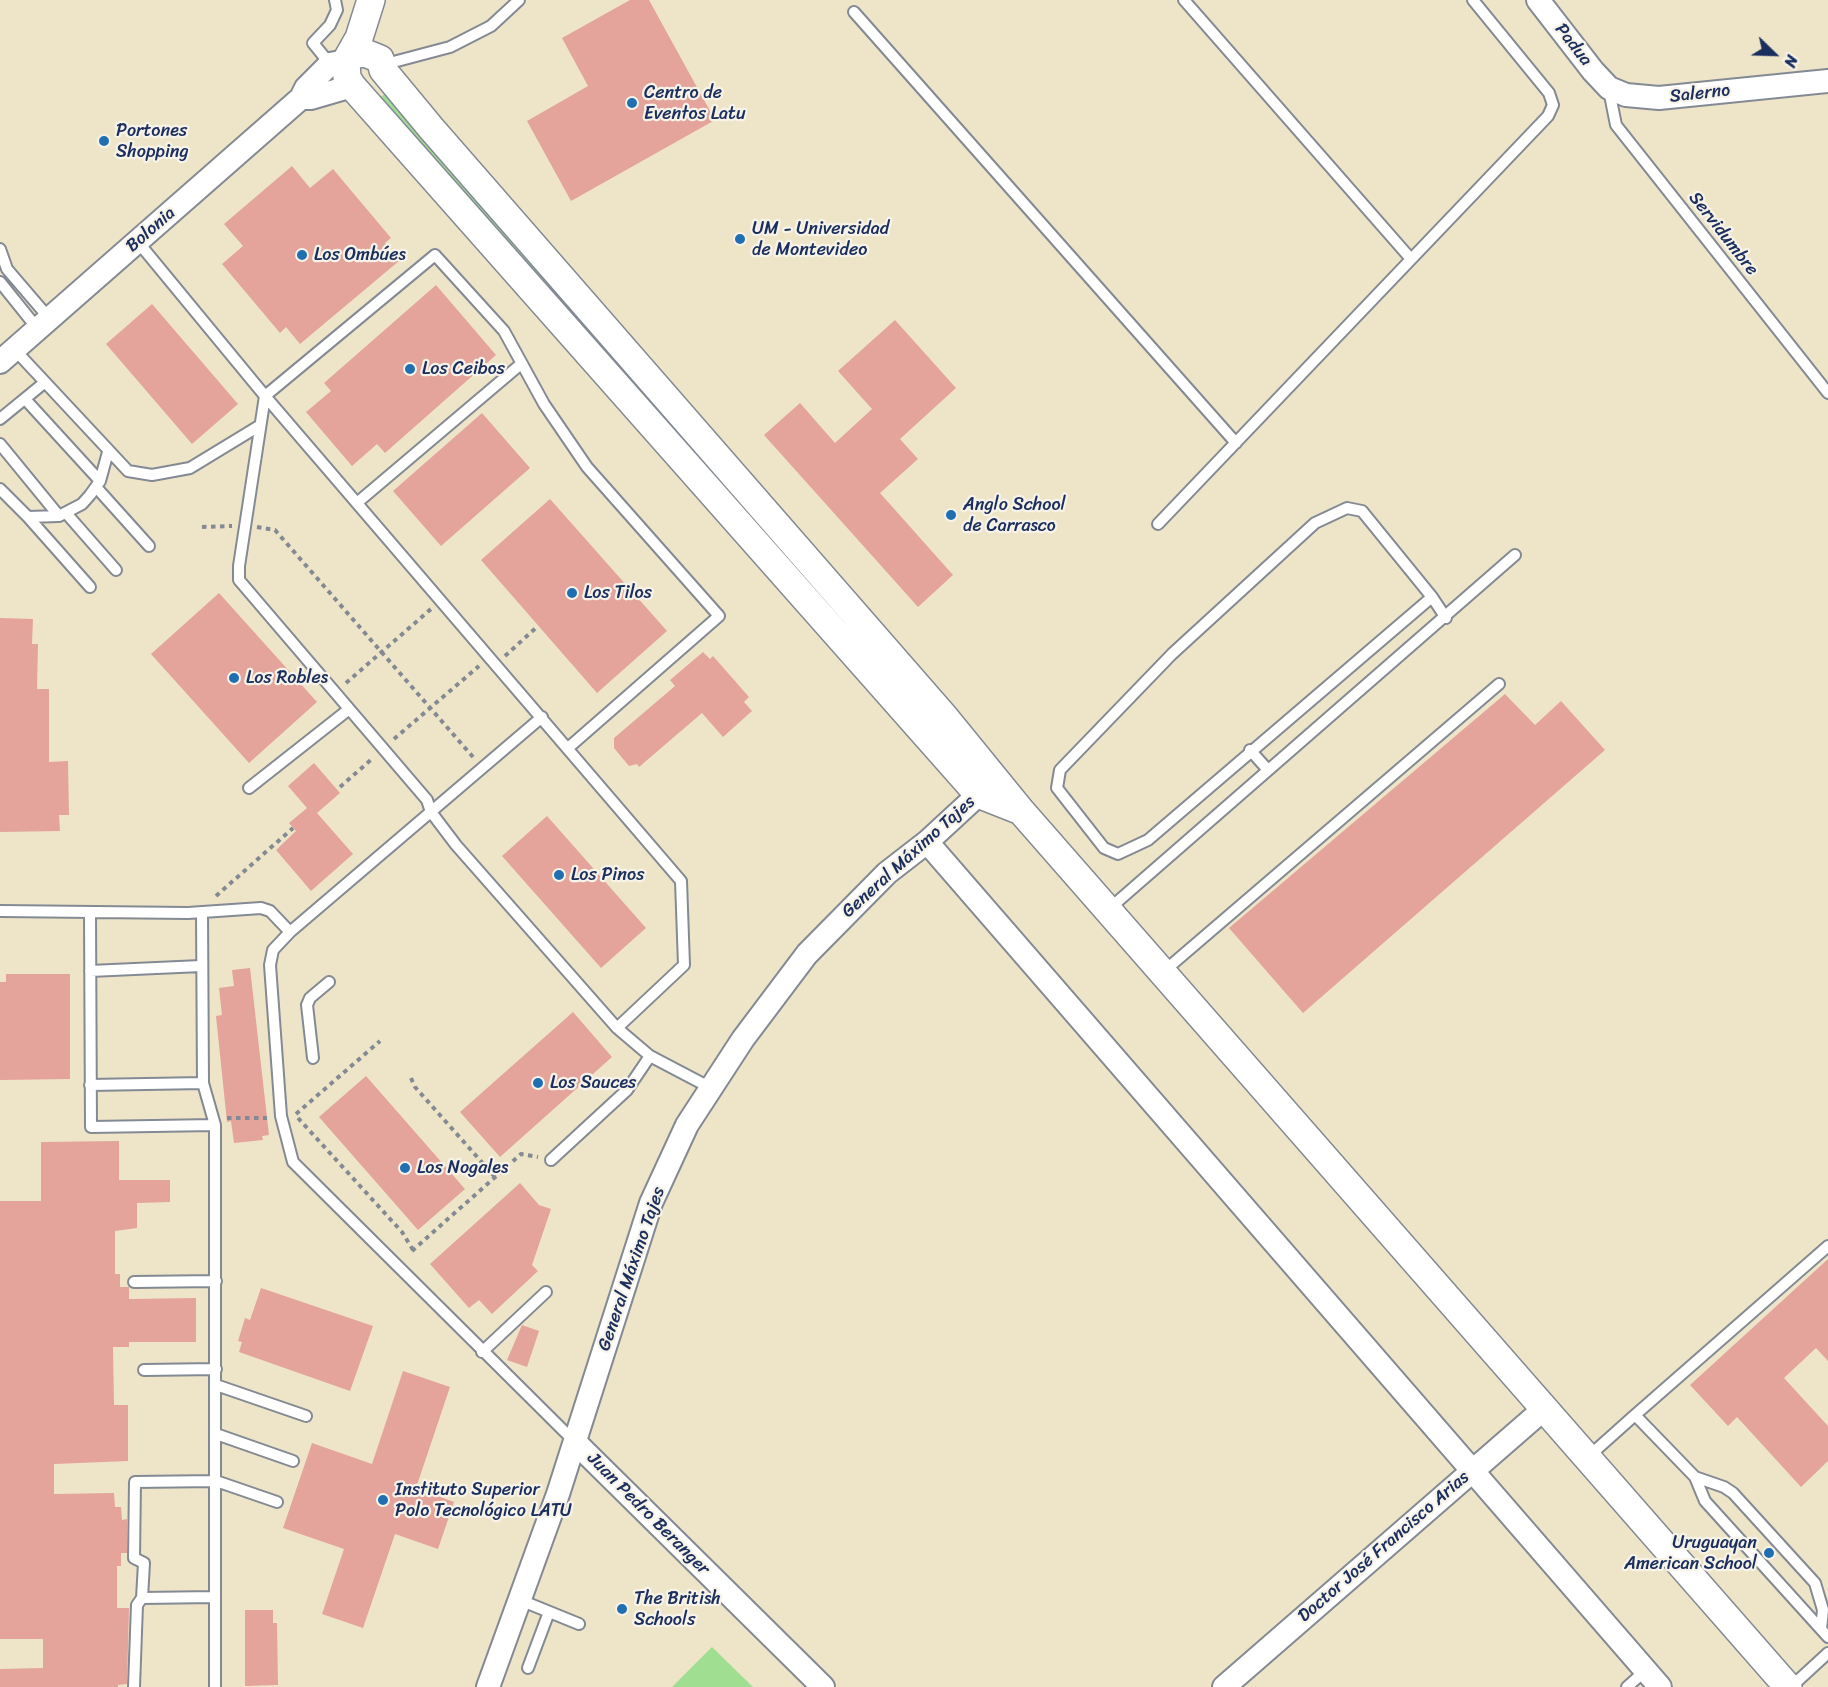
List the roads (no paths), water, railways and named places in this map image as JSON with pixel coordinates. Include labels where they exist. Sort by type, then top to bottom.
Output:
[{"type":"street","points":[[301,98],[310,98],[345,66],[373,0]]},
{"type":"street","points":[[345,66],[366,89],[375,86],[382,64],[373,0]]},
{"type":"street","name":"Padua","points":[[1538,0],[1609,88]]},
{"type":"street","points":[[382,64],[988,786]]},
{"type":"street","points":[[345,66],[988,786],[1022,812],[1109,909],[1790,1687]]},
{"type":"street","name":"Bolonia","points":[[8,356],[301,98],[306,88],[345,66]]},
{"type":"street","name":"Salerno","points":[[1609,88],[1626,95],[1659,98],[1828,81]]},
{"type":"street","name":"General Máximo Tajes","points":[[488,1687],[575,1442],[651,1203],[687,1125],[709,1087],[807,954],[887,873],[927,842],[988,786]]},
{"type":"street","points":[[927,842],[1652,1679]]},
{"type":"street","name":"Doctor José Francisco Arias","points":[[1224,1687],[1472,1469],[1545,1408]]},
{"type":"street","name":"Juan Pedro Beranger","points":[[575,1442],[823,1687]]},
{"type":"lane","points":[[335,0],[337,10],[330,25],[313,43],[345,66]]},
{"type":"lane","points":[[382,64],[450,47],[491,26],[519,0]]},
{"type":"lane","points":[[1184,0],[1411,259]]},
{"type":"lane","points":[[1158,524],[1548,116],[1553,105],[1549,93],[1473,0]]},
{"type":"lane","points":[[854,12],[1236,443]]},
{"type":"lane","name":"Servidumbre","points":[[1609,88],[1616,125],[1828,393]]},
{"type":"lane","points":[[138,242],[265,396],[681,881],[684,965],[617,1028]]},
{"type":"lane","points":[[0,249],[7,269],[43,323]]},
{"type":"lane","points":[[568,748],[719,616],[587,467],[544,404],[504,331],[435,255],[265,396],[238,566],[239,580],[334,694],[427,800],[430,812],[456,845],[617,1028],[650,1056],[709,1087]]},
{"type":"lane","points":[[0,282],[43,323]]},
{"type":"lane","points":[[8,356],[45,383],[128,471],[153,475],[190,468],[259,426]]},
{"type":"lane","points":[[357,502],[521,364]]},
{"type":"lane","points":[[0,419],[45,383]]},
{"type":"lane","points":[[25,399],[149,546]]},
{"type":"lane","points":[[0,444],[116,570]]},
{"type":"lane","points":[[28,517],[63,515],[82,504],[98,484],[108,452]]},
{"type":"lane","points":[[0,489],[90,587]]},
{"type":"lane","points":[[1432,597],[1250,750],[1148,840],[1118,854],[1104,848],[1057,788],[1060,770],[1172,654],[1315,523],[1347,508],[1362,511],[1432,597],[1446,618]]},
{"type":"lane","points":[[1109,909],[1446,618],[1515,555]]},
{"type":"lane","points":[[1163,972],[1499,684]]},
{"type":"lane","points":[[249,788],[348,710]]},
{"type":"lane","points":[[542,717],[290,932],[273,950],[270,965],[281,1116],[293,1162],[575,1442]]},
{"type":"lane","points":[[1250,750],[1268,770]]},
{"type":"lane","points":[[0,911],[202,912],[261,908],[270,911],[290,932]]},
{"type":"lane","points":[[202,912],[203,1083],[215,1121],[215,1687]]},
{"type":"lane","points":[[90,913],[91,1127],[215,1121]]},
{"type":"lane","points":[[90,971],[201,966]]},
{"type":"lane","points":[[313,1058],[307,1005],[310,998],[329,982]]},
{"type":"lane","points":[[551,1160],[627,1090],[650,1056]]},
{"type":"lane","points":[[90,1085],[203,1083]]},
{"type":"lane","points":[[1587,1457],[1828,1246]]},
{"type":"lane","points":[[134,1282],[216,1281]]},
{"type":"lane","points":[[482,1352],[546,1292]]},
{"type":"lane","points":[[144,1370],[216,1369]]},
{"type":"lane","points":[[216,1385],[306,1416]]},
{"type":"lane","points":[[1635,1415],[1695,1477],[1705,1501],[1824,1633]]},
{"type":"lane","points":[[216,1434],[293,1461]]},
{"type":"lane","points":[[1695,1477],[1724,1487],[1733,1493],[1815,1583],[1823,1610],[1824,1633]]},
{"type":"lane","points":[[134,1687],[137,1605],[142,1598],[144,1563],[134,1558],[135,1482],[216,1482],[277,1502]]},
{"type":"lane","points":[[142,1598],[214,1597]]},
{"type":"lane","points":[[520,1600],[579,1624]]},
{"type":"lane","points":[[528,1668],[549,1612]]},
{"type":"lane","points":[[1790,1687],[1828,1653]]},
{"type":"lane","points":[[1627,1687],[1652,1679]]},
{"type":"place","name":"Centro de Eventos Latu","points":[[632,103]]},
{"type":"place","name":"Portones Shopping","points":[[104,141]]},
{"type":"place","name":"UM - Universidad de Montevideo","points":[[740,239]]},
{"type":"place","name":"Los Ombúes","points":[[302,255]]},
{"type":"place","name":"Los Ceibos","points":[[410,369]]},
{"type":"place","name":"Anglo School de Carrasco","points":[[951,515]]},
{"type":"place","name":"Los Tilos","points":[[572,593]]},
{"type":"place","name":"Los Robles","points":[[234,678]]},
{"type":"place","name":"Los Pinos","points":[[559,875]]},
{"type":"place","name":"Los Sauces","points":[[538,1083]]},
{"type":"place","name":"Los Nogales","points":[[405,1168]]},
{"type":"place","name":"Instituto Superior Polo Tecnológico LATU","points":[[383,1500]]},
{"type":"place","name":"Uruguayan American School","points":[[1769,1553]]},
{"type":"place","name":"The British Schools","points":[[622,1609]]}]
